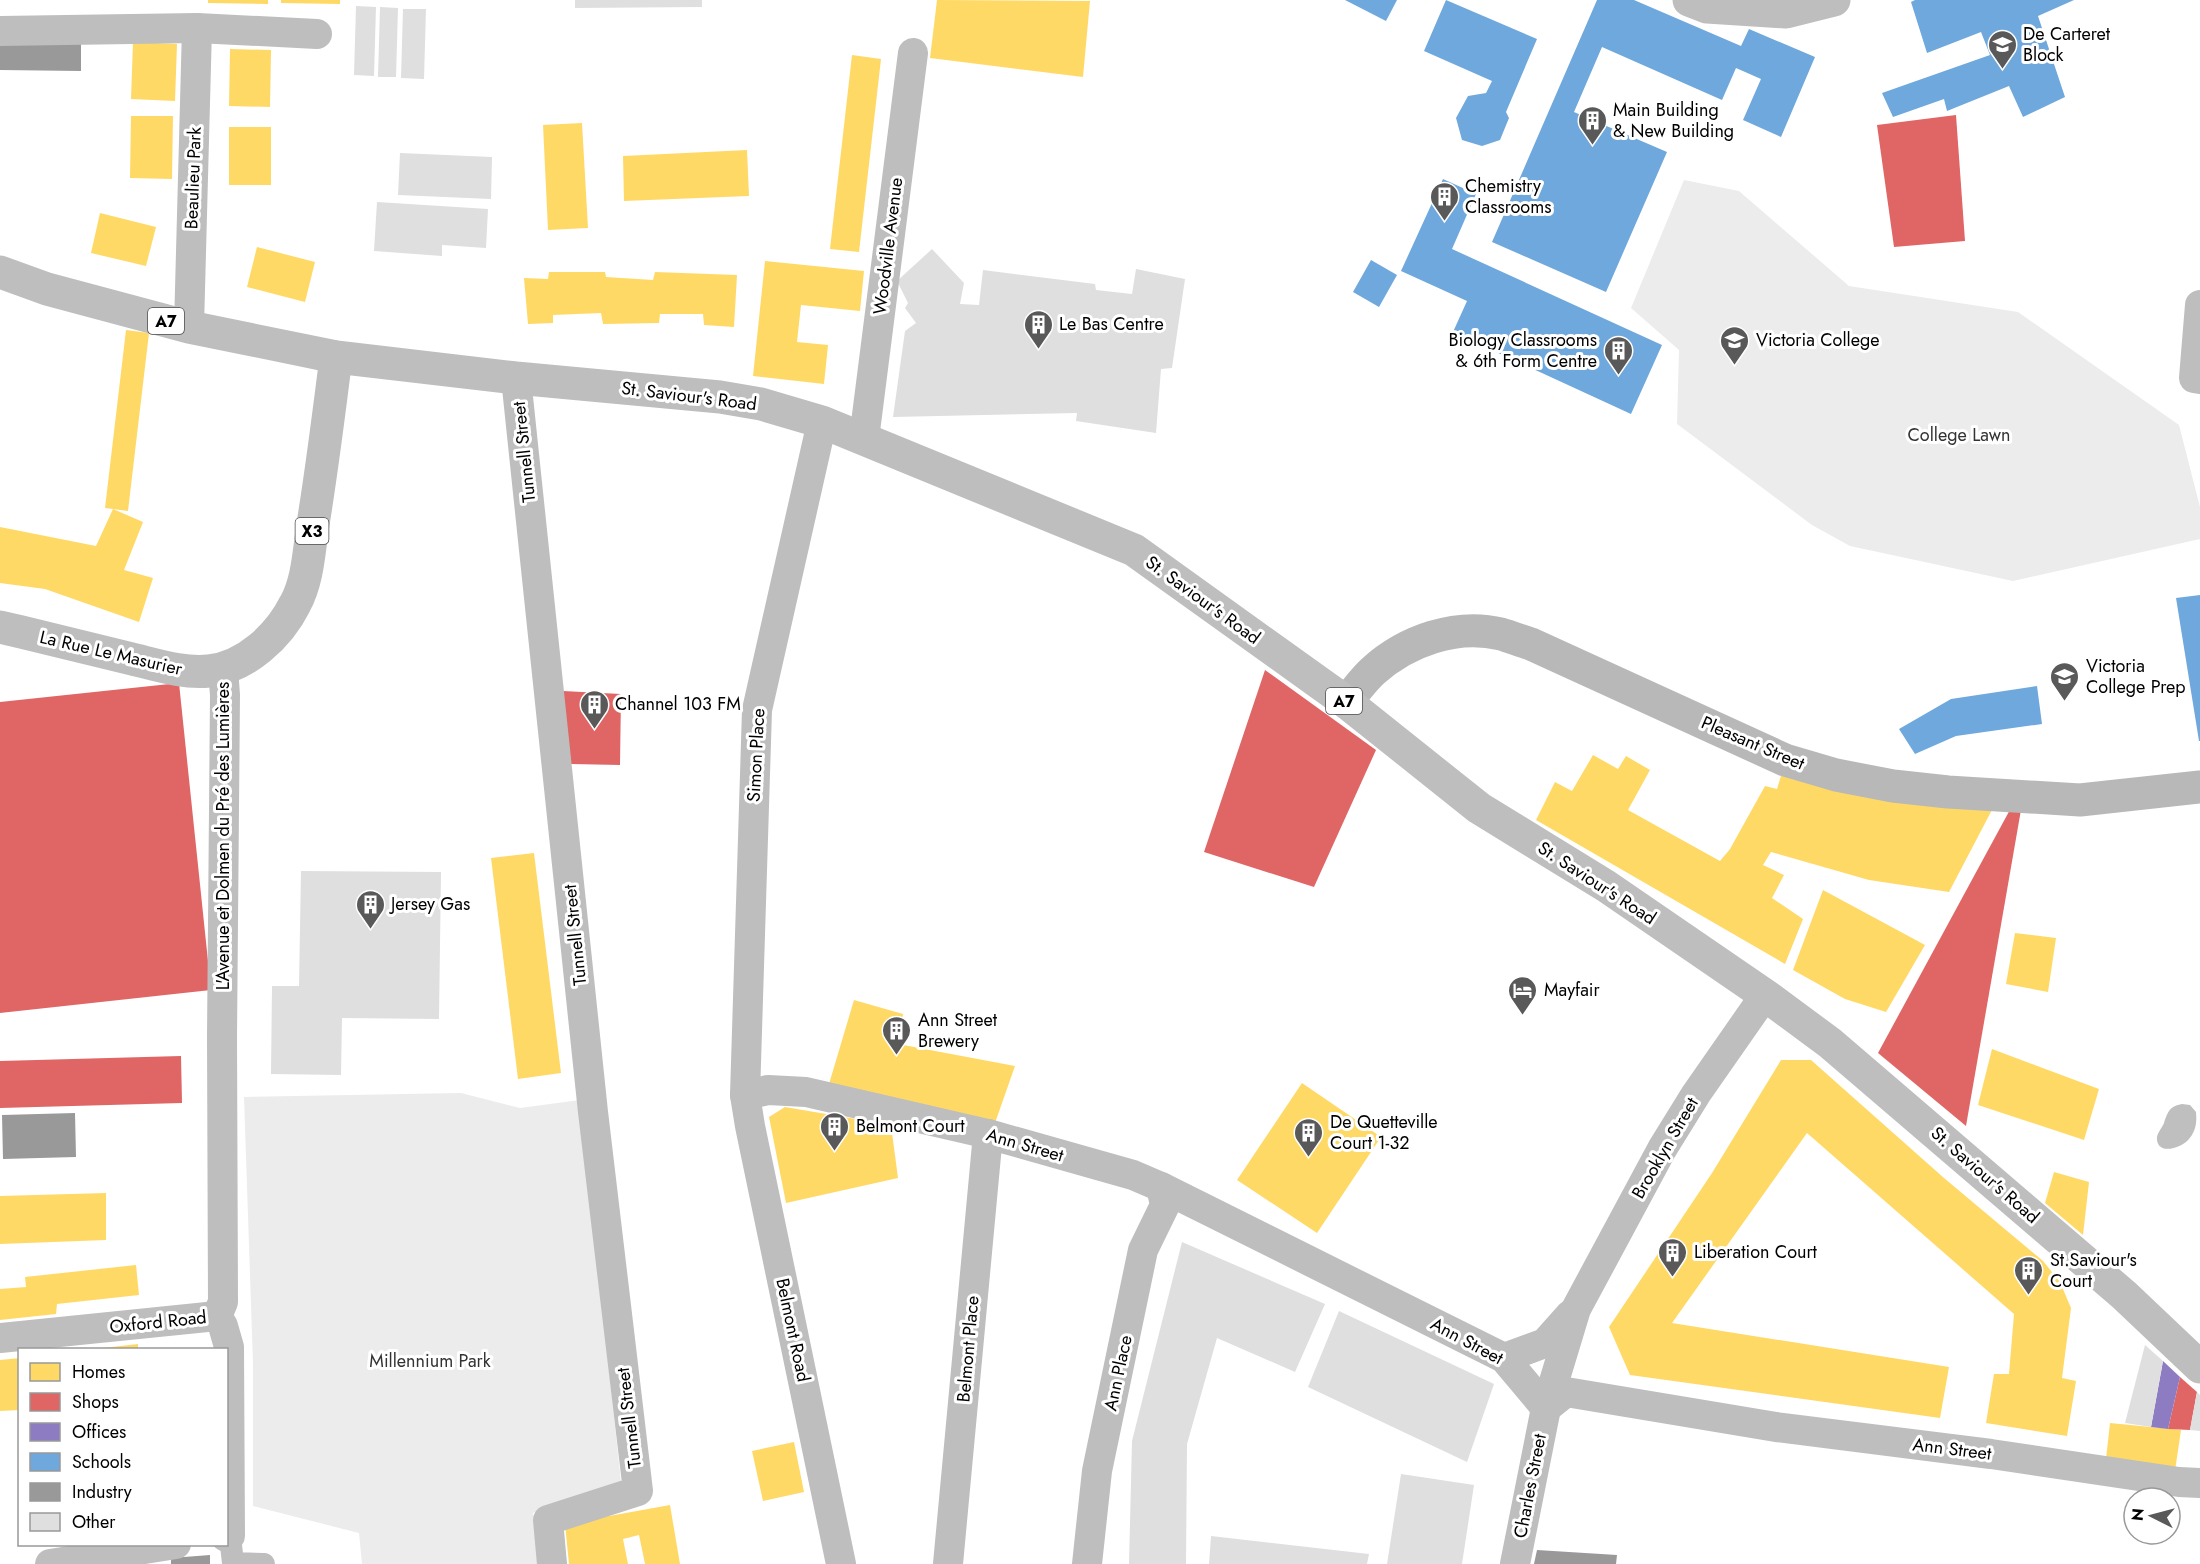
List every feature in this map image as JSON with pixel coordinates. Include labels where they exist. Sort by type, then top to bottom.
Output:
[{"type":"main road","points":[[1689,0],[1707,7],[1786,12],[1834,0]]},
{"type":"main road","name":"St. Saviour's Road","points":[[0,272],[47,289],[189,327],[336,357],[516,378],[720,397],[761,404],[822,422],[1134,550],[1346,702],[1479,808],[1606,886],[1765,995],[1830,1043],[2124,1295],[2200,1367]]},
{"type":"main road","name":"L'Avenue et Dolmen du Pré des Lumières","points":[[223,669],[238,663],[270,639],[296,603],[305,572],[325,448],[336,357]]},
{"type":"main road","name":"La Rue Le Masurier","points":[[0,627],[155,664],[190,670],[223,669]]},
{"type":"main road","name":"Pleasant Street","points":[[1346,702],[1372,671],[1397,652],[1430,638],[1450,633],[1481,632],[1500,634],[1532,644],[1785,760],[1836,775],[1893,786],[1937,791],[2080,800],[2200,787]]},
{"type":"street","points":[[0,31],[197,28],[317,34]]},
{"type":"street","name":"Beaulieu Park","points":[[189,327],[197,28]]},
{"type":"street","name":"Woodville Avenue","points":[[864,439],[913,53]]},
{"type":"street","points":[[2200,305],[2194,378],[2200,379]]},
{"type":"street","name":"Tunnell Street","points":[[516,378],[591,1087],[638,1491],[548,1520],[552,1564]]},
{"type":"street","name":"Simon Place","points":[[745,1095],[757,710],[822,422]]},
{"type":"street","name":"L'Avenue et Dolmen du Pré des Lumières","points":[[217,1316],[223,1302],[222,1038],[225,695],[223,669]]},
{"type":"street","name":"Brooklyn Street","points":[[1546,1408],[1576,1309],[1662,1149],[1696,1094],[1765,995]]},
{"type":"street","name":"Ann Street","points":[[745,1095],[768,1090],[806,1092],[988,1134],[1133,1175],[1504,1358],[1546,1408],[1566,1392],[1776,1427],[2200,1483]]},
{"type":"street","name":"Belmont Road","points":[[745,1095],[841,1564]]},
{"type":"street","name":"Belmont Place","points":[[948,1564],[988,1134]]},
{"type":"street","name":"Ann Place","points":[[1087,1564],[1097,1471],[1143,1250],[1165,1205],[1161,1187]]},
{"type":"street","name":"Brooklyn Street","points":[[1504,1358],[1545,1343],[1576,1309]]},
{"type":"street","name":"Oxford Road","points":[[0,1338],[217,1316],[223,1326],[229,1347],[228,1536],[233,1563],[264,1564]]},
{"type":"street","name":"Charles Street","points":[[1515,1564],[1546,1408]]},
{"type":"street","points":[[50,1564],[169,1546]]},
{"type":"green space","name":"College Lawn","points":[[1684,180],[1739,191],[1849,286],[2018,312],[2179,425],[2200,507],[2200,539],[2013,581],[1850,546],[1812,525],[1677,424],[1679,350],[1631,308]]},
{"type":"green space","name":"Millennium Park","points":[[461,1093],[520,1108],[580,1100],[621,1482],[533,1513],[539,1564],[362,1564],[359,1533],[253,1506],[253,1364],[244,1097]]},
{"type":"shaded area","points":[[2182,1104],[2190,1105],[2196,1112],[2193,1133],[2182,1145],[2162,1148],[2157,1140],[2158,1133],[2170,1110]]},
{"type":"building: Homes","points":[[208,0],[268,0],[268,4],[208,3]]},
{"type":"building: Homes","points":[[281,0],[340,0],[340,4],[281,3]]},
{"type":"building: Homes","points":[[937,0],[1090,1],[1083,77],[930,58]]},
{"type":"building: Homes","points":[[133,42],[177,44],[175,101],[131,99]]},
{"type":"building: Homes","points":[[230,49],[271,50],[270,107],[229,106]]},
{"type":"building: Homes","points":[[852,55],[881,59],[859,252],[830,249]]},
{"type":"building: Homes","points":[[131,116],[173,116],[172,179],[130,178]]},
{"type":"building: Homes","points":[[582,123],[588,228],[548,230],[543,125]]},
{"type":"building: Homes","points":[[229,127],[271,127],[271,185],[229,185]]},
{"type":"building: Homes","points":[[747,150],[749,196],[624,201],[623,156]]},
{"type":"building: Homes","points":[[100,213],[156,227],[146,266],[91,253]]},
{"type":"building: Homes","points":[[257,247],[315,262],[305,302],[247,287]]},
{"type":"building: Homes","points":[[765,261],[864,271],[860,311],[801,305],[797,342],[828,345],[824,384],[753,376]]},
{"type":"building: Homes","points":[[549,272],[605,272],[606,277],[653,280],[655,272],[737,275],[734,327],[704,325],[703,314],[660,314],[659,323],[603,324],[601,313],[553,315],[553,323],[528,324],[524,278],[548,279]]},
{"type":"building: Homes","points":[[126,330],[149,333],[128,511],[105,508]]},
{"type":"building: Homes","points":[[113,509],[143,522],[124,570],[153,578],[139,622],[45,589],[0,583],[0,527],[96,546]]},
{"type":"building: Homes","points":[[1593,755],[1618,769],[1626,756],[1650,770],[1628,810],[1720,861],[1730,849],[1765,786],[1777,789],[1783,769],[1994,806],[1949,892],[1869,880],[1771,852],[1763,865],[1784,875],[1772,898],[1803,919],[1785,964],[1536,820],[1555,782],[1572,791]]},
{"type":"building: Homes","points":[[534,853],[561,1073],[518,1079],[491,858]]},
{"type":"building: Homes","points":[[1823,890],[1925,945],[1886,1012],[1845,999],[1793,970]]},
{"type":"building: Homes","points":[[2015,933],[2056,938],[2048,992],[2006,984]]},
{"type":"building: Homes","name":"Ann Street Brewery","points":[[854,1000],[903,1014],[898,1044],[1015,1066],[995,1123],[829,1084]]},
{"type":"building: Homes","points":[[1992,1049],[2099,1089],[2084,1140],[1978,1105]]},
{"type":"building: Homes","name":"Liberation Court","points":[[1781,1060],[1811,1060],[1944,1178],[2043,1261],[2060,1282],[2071,1308],[2062,1378],[2076,1381],[2067,1436],[1986,1423],[1994,1374],[2009,1374],[2014,1314],[1807,1133],[1672,1323],[1949,1367],[1940,1418],[1630,1375],[1609,1327],[1712,1173]]},
{"type":"building: Homes","name":"De Quetteville Court 1-32","points":[[1302,1083],[1381,1137],[1317,1233],[1237,1180]]},
{"type":"building: Homes","name":"Belmont Court","points":[[785,1107],[891,1125],[898,1178],[786,1203],[769,1117]]},
{"type":"building: Homes","points":[[2054,1172],[2089,1182],[2083,1235],[2045,1203]]},
{"type":"building: Homes","points":[[106,1193],[106,1240],[0,1244],[0,1196]]},
{"type":"building: Homes","points":[[136,1265],[139,1295],[57,1304],[56,1314],[0,1320],[0,1289],[26,1287],[25,1277]]},
{"type":"building: Homes","points":[[138,1344],[138,1348],[103,1348]]},
{"type":"building: Homes","points":[[18,1358],[18,1410],[0,1411],[0,1360]]},
{"type":"building: Homes","points":[[2110,1423],[2181,1430],[2175,1471],[2106,1459]]},
{"type":"building: Homes","points":[[794,1442],[804,1492],[763,1501],[752,1451]]},
{"type":"building: Homes","points":[[670,1505],[680,1564],[645,1564],[639,1535],[623,1539],[628,1564],[569,1564],[565,1524]]},
{"type":"building: Shops","points":[[1956,115],[1965,241],[1894,247],[1877,125]]},
{"type":"building: Shops","points":[[1265,670],[1376,750],[1314,887],[1204,852]]},
{"type":"building: Shops","points":[[179,683],[211,990],[0,1013],[0,702]]},
{"type":"building: Shops","name":"Channel 103 FM","points":[[563,691],[621,694],[620,765],[571,764]]},
{"type":"building: Shops","points":[[2022,804],[1966,1126],[1878,1053],[2012,806]]},
{"type":"building: Shops","points":[[181,1056],[182,1103],[0,1108],[0,1061]]},
{"type":"building: Shops","points":[[2180,1377],[2197,1392],[2190,1430],[2168,1429]]},
{"type":"building: Offices","points":[[2163,1361],[2180,1377],[2168,1429],[2151,1427]]},
{"type":"building: Schools","points":[[1345,0],[1397,0],[1386,21]]},
{"type":"building: Schools","points":[[1446,0],[1537,39],[1506,112],[1509,118],[1500,140],[1482,146],[1462,140],[1456,118],[1468,96],[1486,93],[1492,81],[1424,51]]},
{"type":"building: Schools","name":"Main Building & New Building","points":[[1597,0],[1634,0],[1741,46],[1749,29],[1815,57],[1781,137],[1743,120],[1761,79],[1736,68],[1722,100],[1602,47],[1574,112],[1667,152],[1606,292],[1492,242]]},
{"type":"building: Schools","name":"De Carteret Block","points":[[1915,0],[2074,0],[2038,16],[2065,97],[2023,117],[2009,86],[1947,111],[1944,99],[1893,117],[1882,93],[1990,55],[1981,32],[1927,53],[1911,2]]},
{"type":"building: Schools","points":[[1443,179],[1476,194],[1452,249],[1662,345],[1631,414],[1453,332],[1467,301],[1401,271]]},
{"type":"building: Schools","points":[[1371,260],[1397,275],[1379,307],[1353,292]]},
{"type":"building: Schools","points":[[2200,595],[2200,741],[2199,741],[2176,598]]},
{"type":"building: Schools","points":[[2037,686],[2042,724],[1956,736],[1915,754],[1899,729],[1951,699]]},
{"type":"building: Industry","points":[[0,43],[81,44],[81,71],[0,70]]},
{"type":"building: Industry","points":[[75,1113],[76,1157],[3,1159],[2,1115]]},
{"type":"building: Industry","points":[[1537,1550],[1617,1555],[1616,1564],[1534,1564]]},
{"type":"building: Industry","points":[[210,1555],[210,1564],[171,1564],[171,1558]]},
{"type":"building: Other","points":[[575,0],[702,0],[702,7],[575,8]]},
{"type":"building: Other","points":[[356,6],[376,7],[374,76],[354,75]]},
{"type":"building: Other","points":[[380,7],[398,8],[396,77],[378,77]]},
{"type":"building: Other","points":[[403,9],[426,9],[424,79],[401,78]]},
{"type":"building: Other","points":[[400,153],[492,157],[491,199],[398,195]]},
{"type":"building: Other","points":[[377,202],[488,209],[486,248],[442,245],[442,256],[374,251]]},
{"type":"building: Other","name":"Le Bas Centre","points":[[932,249],[964,283],[960,304],[979,305],[983,270],[1095,284],[1096,290],[1132,294],[1136,269],[1185,279],[1172,368],[1161,369],[1156,433],[1076,421],[1077,413],[893,417],[905,331],[916,323],[905,308],[908,303],[897,281]]},
{"type":"building: Other","name":"Jersey Gas","points":[[301,871],[441,872],[439,1019],[342,1018],[341,1075],[271,1074],[272,986],[299,986]]},
{"type":"building: Other","points":[[1182,1242],[1325,1304],[1295,1372],[1217,1338],[1187,1444],[1186,1564],[1129,1564],[1132,1441]]},
{"type":"building: Other","points":[[1339,1311],[1494,1384],[1467,1462],[1308,1387]]},
{"type":"building: Other","points":[[2145,1345],[2163,1361],[2151,1427],[2125,1423]]},
{"type":"building: Other","points":[[2197,1392],[2200,1395],[2200,1431],[2190,1430]]},
{"type":"building: Other","points":[[1401,1474],[1474,1485],[1462,1564],[1387,1564]]},
{"type":"building: Other","points":[[1211,1536],[1369,1554],[1367,1564],[1209,1564]]},
{"type":"place","name":"De Carteret Block","points":[[2002,70]]},
{"type":"place","name":"Main Building & New Building","points":[[1592,146]]},
{"type":"place","name":"Chemistry Classrooms","points":[[1444,222]]},
{"type":"place","name":"Le Bas Centre","points":[[1038,350]]},
{"type":"place","name":"Victoria College","points":[[1735,366]]},
{"type":"place","name":"Biology Classrooms & 6th Form Centre","points":[[1618,376]]},
{"type":"place","name":"Victoria College Prep","points":[[2065,702]]},
{"type":"place","name":"Channel 103 FM","points":[[594,730]]},
{"type":"place","name":"Jersey Gas","points":[[370,930]]},
{"type":"place","name":"Mayfair","points":[[1523,1016]]},
{"type":"place","name":"Ann Street Brewery","points":[[897,1056]]},
{"type":"place","name":"Belmont Court","points":[[835,1152]]},
{"type":"place","name":"De Quetteville Court 1-32","points":[[1309,1158]]},
{"type":"place","name":"Liberation Court","points":[[1673,1278]]},
{"type":"place","name":"St.Saviour's Court","points":[[2029,1296]]}]
